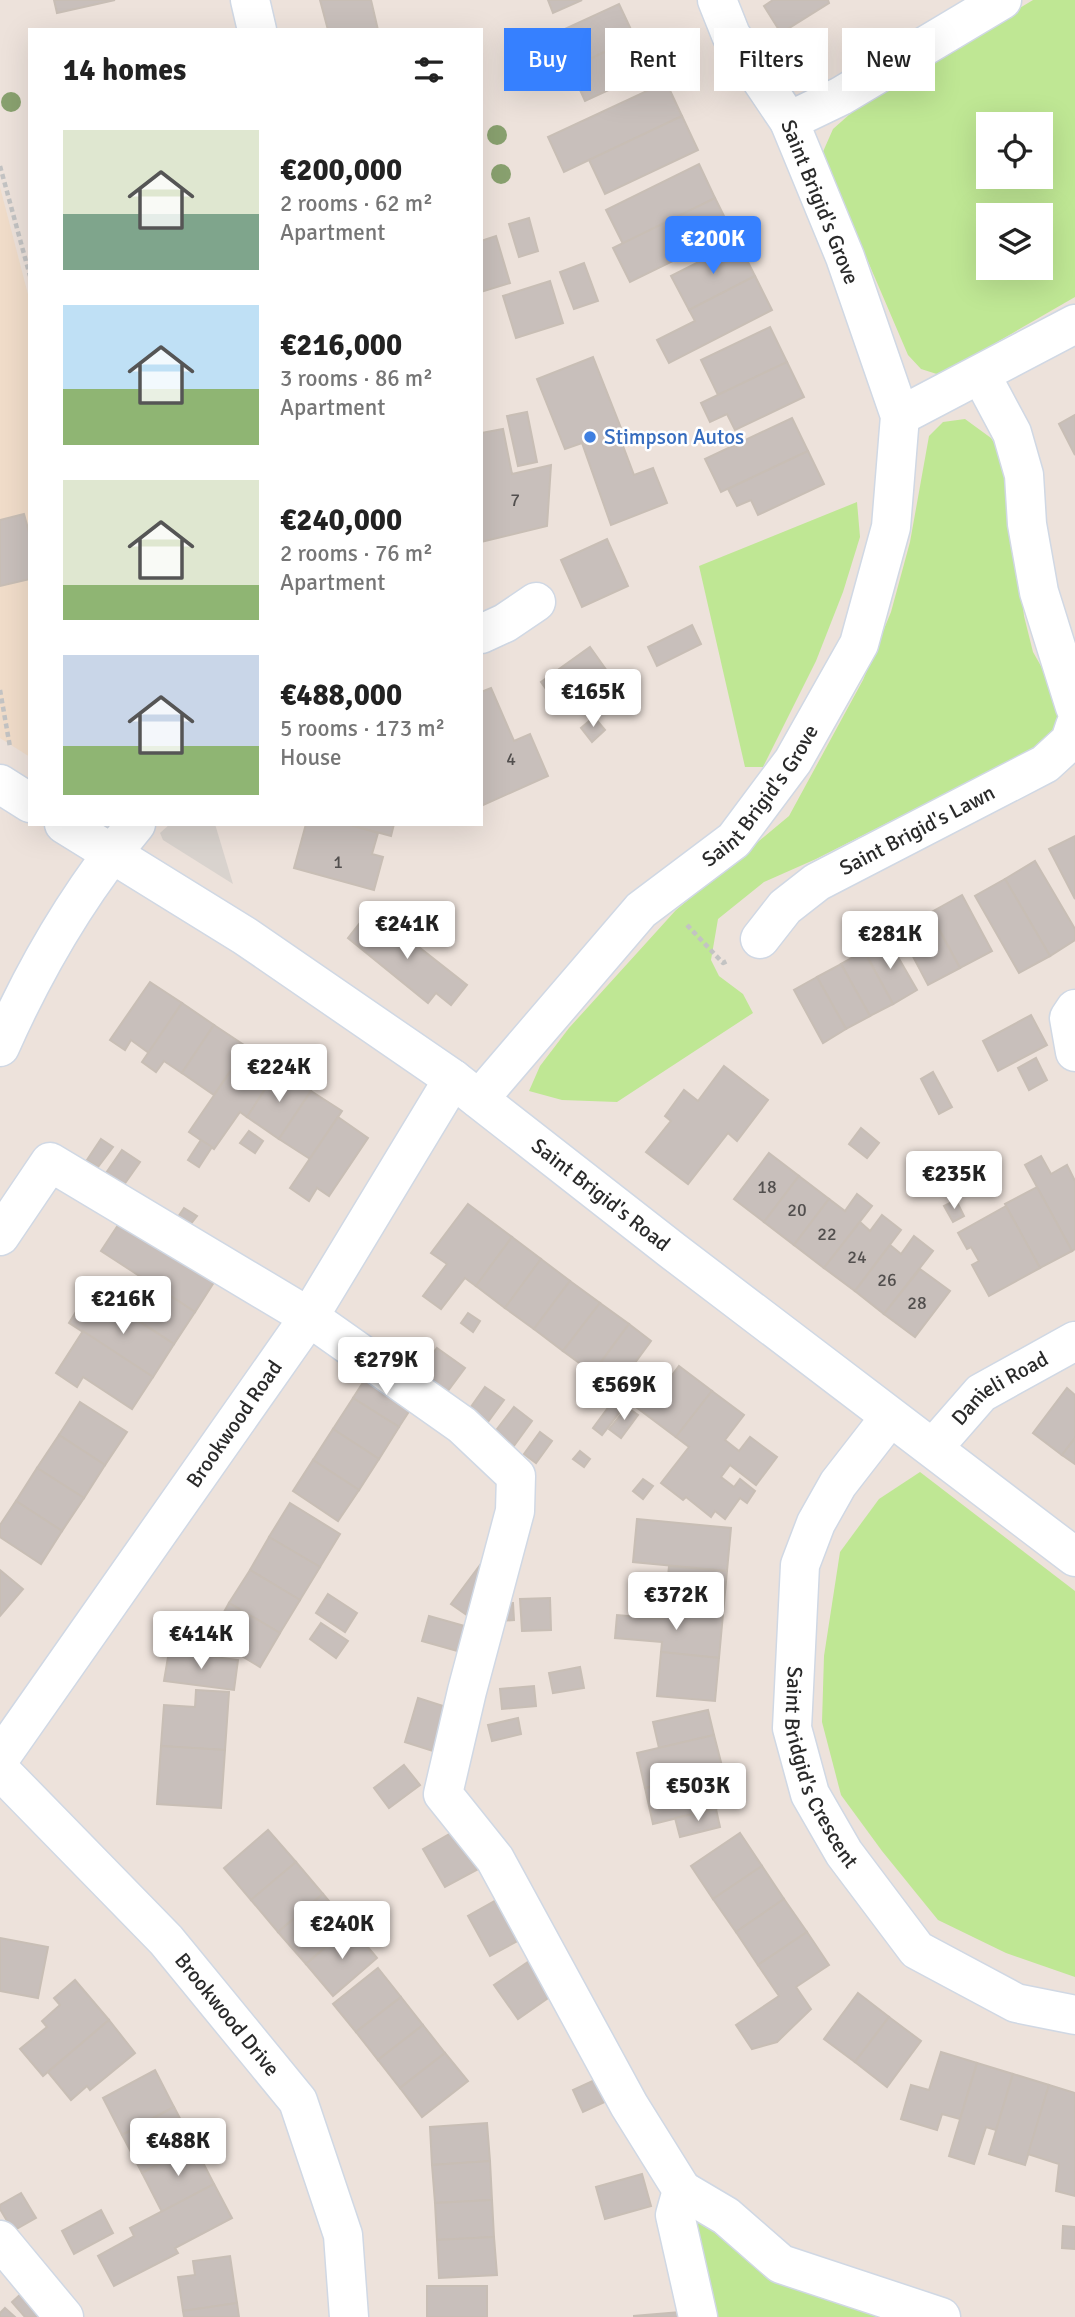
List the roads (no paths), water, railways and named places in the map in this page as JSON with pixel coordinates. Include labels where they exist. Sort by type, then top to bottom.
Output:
[{"type":"street","points":[[250,0],[257,28]]},
{"type":"street","name":"Saint Brigid's Grove","points":[[466,1089],[641,910],[734,840],[793,761],[859,644],[891,527],[900,416],[845,257],[789,121],[731,35],[717,0]]},
{"type":"street","points":[[789,121],[841,96],[1002,0]]},
{"type":"street","points":[[900,416],[1075,324]]},
{"type":"street","points":[[981,375],[1012,433],[1024,475],[1027,524],[1039,592],[1075,707]]},
{"type":"street","points":[[483,633],[505,623],[536,602]]},
{"type":"street","name":"Saint Brigid's Lawn","points":[[760,939],[785,907],[817,882],[1045,764],[1070,741],[1075,726]]},
{"type":"street","points":[[0,784],[28,802]]},
{"type":"street","name":"Saint Brigid's Road","points":[[67,826],[245,936],[466,1089],[673,1251],[1075,1557]]},
{"type":"street","points":[[0,1047],[23,994],[78,903],[111,854],[134,826]]},
{"type":"street","points":[[1075,1009],[1069,1018],[1075,1052]]},
{"type":"street","name":"Brookwood Road","points":[[0,1758],[466,1089]]},
{"type":"street","points":[[0,1236],[50,1162],[309,1318],[462,1425],[516,1476],[515,1511],[467,1691],[443,1794],[495,1859],[629,2105],[682,2190],[726,2217],[781,2264],[941,2317]]},
{"type":"street","name":"Danieli Road","points":[[933,1448],[981,1393],[1075,1341]]},
{"type":"street","name":"Saint Bridgid's Crescent","points":[[890,1417],[838,1484],[816,1523],[800,1565],[792,1728],[810,1794],[844,1853],[917,1950],[1016,2003],[1075,2015]]},
{"type":"street","name":"Brookwood Drive","points":[[0,1770],[166,1940],[298,2101],[343,2235],[349,2317]]},
{"type":"street","points":[[682,2190],[676,2215],[698,2317]]},
{"type":"street","points":[[0,2240],[64,2317]]},
{"type":"place","name":"Stimpson Autos","points":[[590,437]]}]
